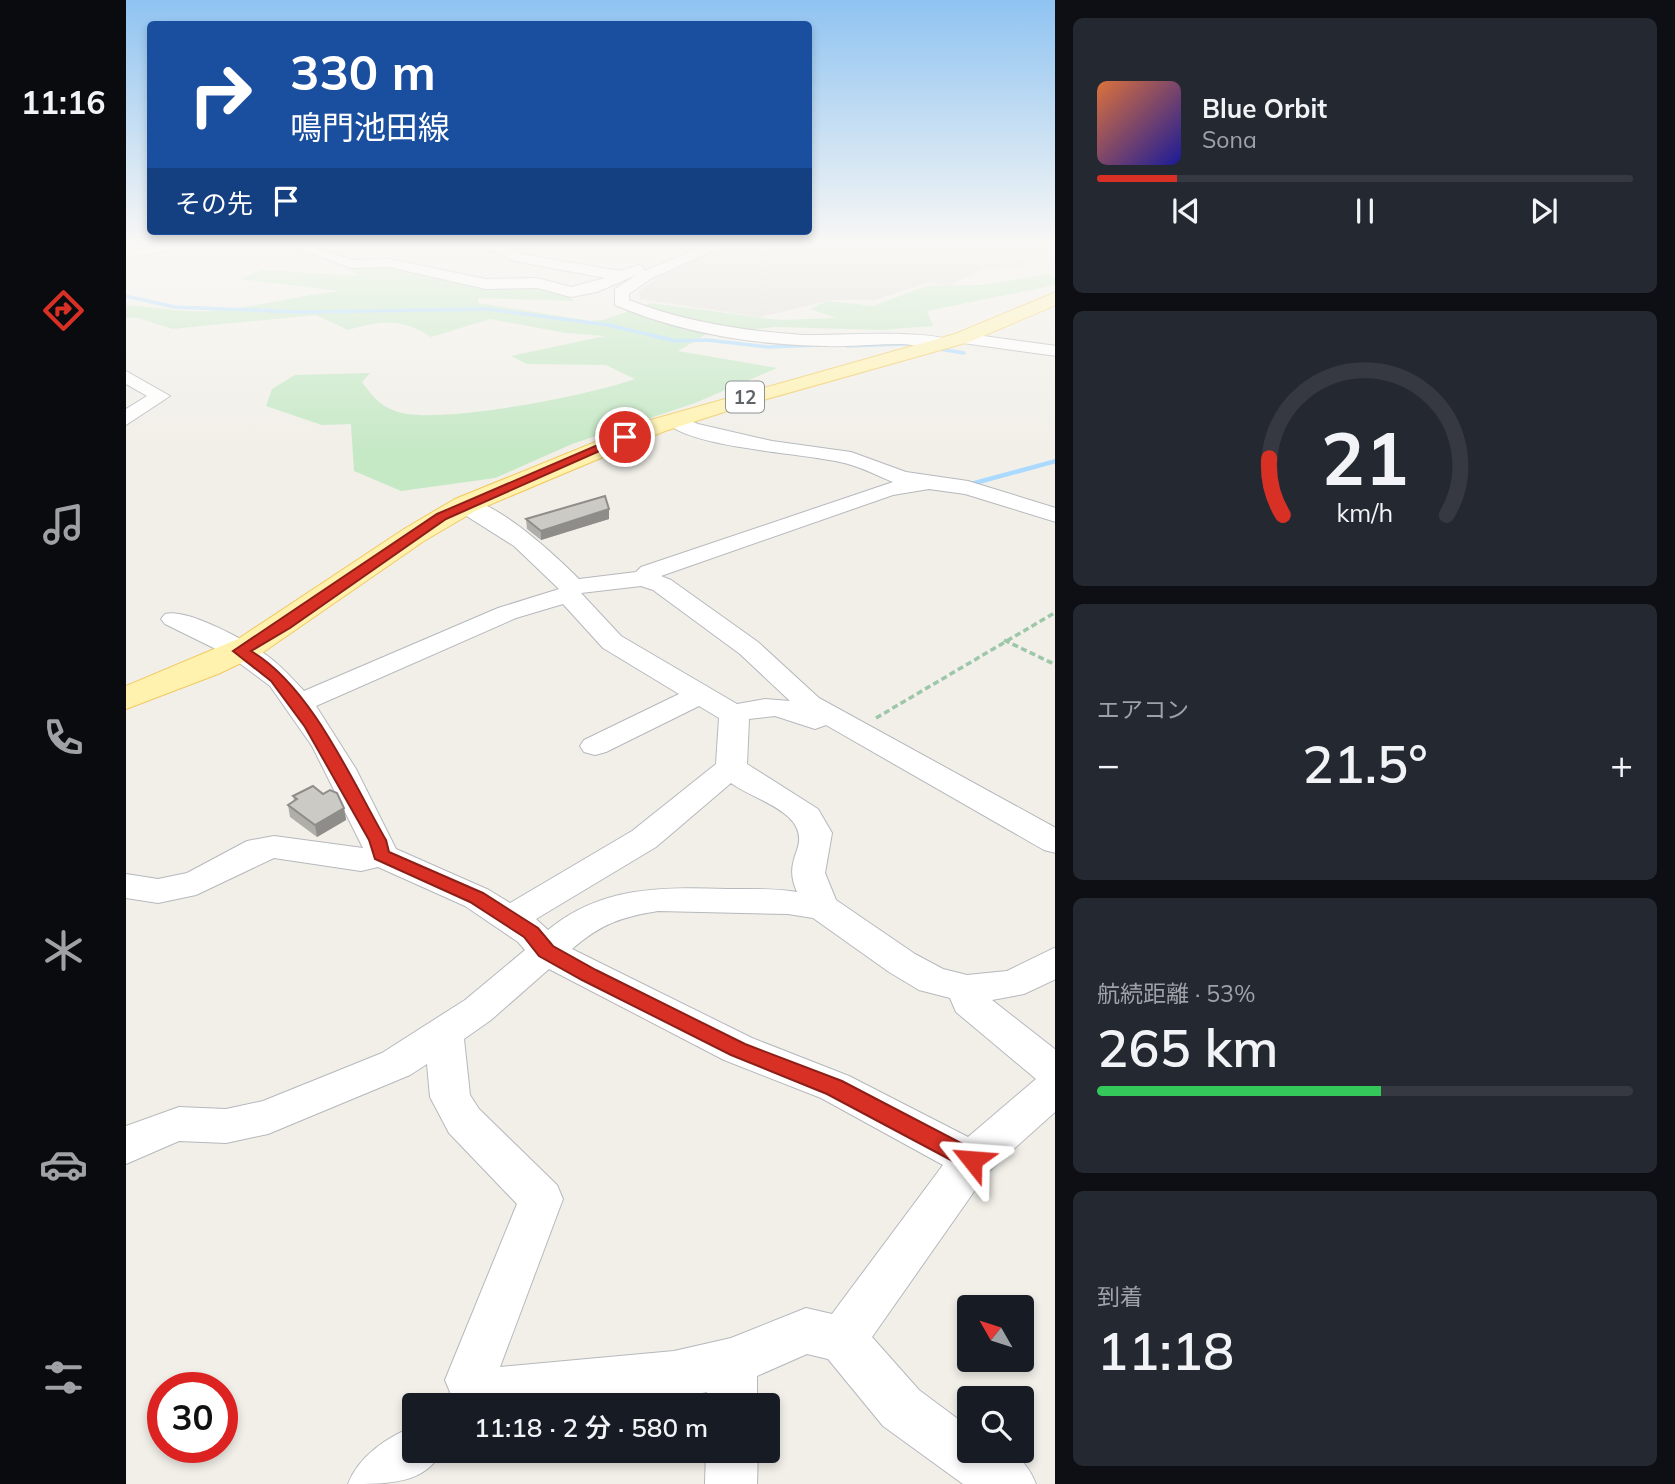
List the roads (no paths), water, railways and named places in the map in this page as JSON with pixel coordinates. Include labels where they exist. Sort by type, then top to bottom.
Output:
[{"type":"main road","name":"12","points":[[126,698],[240,651],[285,625],[414,534],[465,505],[625,437],[674,420],[953,340],[1016,314]]},
{"type":"street","points":[[659,314],[765,336],[825,341],[953,340],[1055,351]]},
{"type":"street","points":[[126,377],[160,396],[126,419]]},
{"type":"street","points":[[674,420],[692,429],[772,447],[851,458],[902,478],[968,488],[1055,515]]},
{"type":"street","points":[[643,578],[650,572],[890,489],[936,484]]},
{"type":"street","points":[[465,505],[540,552],[612,642],[699,695],[733,714],[777,706],[794,709],[838,731],[851,729]]},
{"type":"street","points":[[297,704],[404,660],[507,613],[571,590],[643,578],[662,584],[749,648],[809,704],[1055,842]]},
{"type":"street","points":[[174,619],[240,651],[259,662],[276,678],[328,749],[377,840],[382,855]]},
{"type":"street","points":[[595,746],[699,695]]},
{"type":"street","points":[[733,714],[736,724],[730,754],[732,766],[741,775],[789,801],[807,816],[818,844],[811,856],[808,874],[822,908]]},
{"type":"street","points":[[512,918],[644,839],[732,766]]},
{"type":"street","points":[[126,886],[158,891],[197,883],[258,849],[274,847],[361,860],[382,855],[477,898],[512,918],[531,933],[546,951],[738,1049],[835,1087],[972,1160]]},
{"type":"street","points":[[126,1146],[154,1131],[179,1124],[226,1126],[268,1117],[396,1063],[443,1035],[578,924],[611,907],[658,899],[788,902],[822,908],[902,963],[932,980],[967,989],[1011,984],[1038,973],[1055,960]]},
{"type":"street","points":[[967,989],[969,1002],[1055,1073]]},
{"type":"street","points":[[443,1035],[450,1097],[464,1121],[541,1199],[470,1380],[472,1393]]},
{"type":"street","points":[[842,1339],[972,1160],[1055,1086]]},
{"type":"street","points":[[493,1393],[674,1375],[732,1384],[806,1331],[842,1339],[901,1408],[954,1448],[1010,1484]]},
{"type":"street","points":[[374,1484],[402,1461]]},
{"type":"street","points":[[731,1484],[732,1463]]},
{"type":"waterway","points":[[527,314],[608,325],[676,341],[707,340],[768,347],[822,345]]},
{"type":"waterway","points":[[847,346],[906,344]]},
{"type":"waterway","points":[[939,349],[964,353]]},
{"type":"waterway","points":[[971,484],[1055,461]]}]
